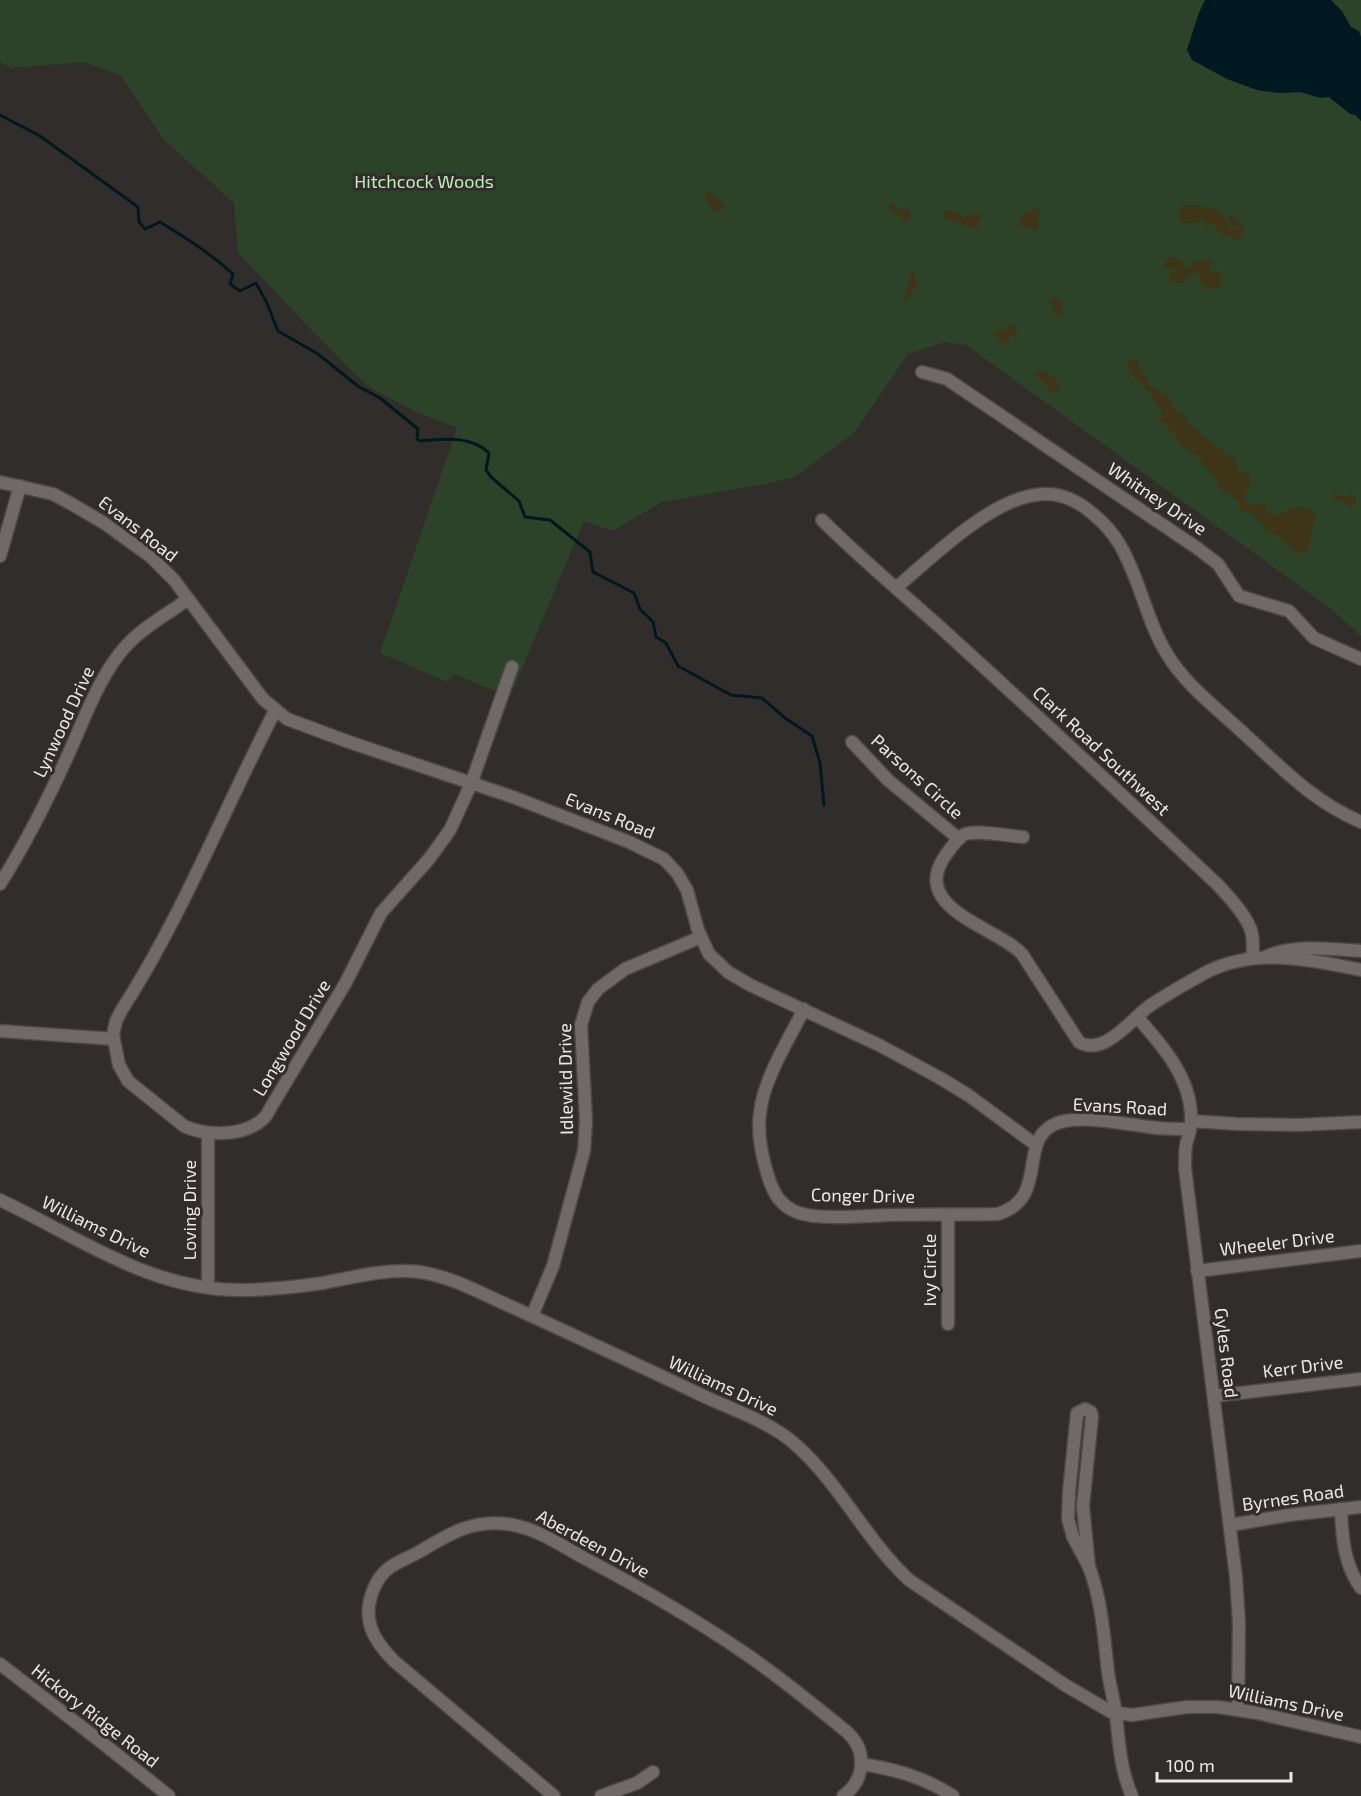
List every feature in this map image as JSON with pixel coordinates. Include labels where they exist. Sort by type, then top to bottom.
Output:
[{"type":"street","name":"Whitney Drive","points":[[922,372],[947,379],[1197,548],[1218,564],[1239,596],[1289,611],[1314,638],[1361,659]]},
{"type":"street","name":"Evans Road","points":[[0,482],[53,494],[104,523],[151,557],[174,580],[263,699],[287,719],[513,797],[629,842],[663,859],[677,873],[687,890],[700,937],[709,954],[728,972],[750,985],[879,1045],[940,1078],[968,1095],[1036,1145],[1046,1130],[1053,1125],[1067,1121],[1107,1121],[1150,1128],[1191,1125],[1297,1125],[1361,1122]]},
{"type":"street","points":[[0,556],[20,486]]},
{"type":"street","points":[[896,588],[963,532],[994,511],[1016,500],[1043,494],[1061,496],[1078,503],[1106,526],[1121,547],[1158,638],[1176,668],[1206,699],[1302,787],[1329,806],[1361,822]]},
{"type":"street","name":"Clark Road Southwest","points":[[822,520],[852,550],[1043,721],[1218,885],[1250,926],[1258,958]]},
{"type":"street","name":"Lynwood Drive","points":[[0,884],[41,813],[110,667],[134,638],[188,599]]},
{"type":"street","name":"Longwood Drive","points":[[275,711],[177,915],[116,1021],[114,1039],[119,1065],[128,1081],[184,1126],[194,1131],[226,1133],[245,1129],[263,1120],[345,984],[378,919],[442,842],[457,817],[512,667]]},
{"type":"street","name":"Parsons Circle","points":[[852,742],[888,780],[959,839]]},
{"type":"street","points":[[1023,837],[969,833],[959,839],[944,856],[938,870],[937,884],[942,898],[952,909],[1010,944],[1022,954],[1079,1042],[1091,1046],[1101,1043],[1123,1030],[1148,1008],[1204,973],[1231,963],[1296,948],[1361,951]]},
{"type":"street","name":"Idlewild Drive","points":[[532,1316],[553,1266],[584,1151],[586,1120],[581,1025],[588,1002],[597,989],[625,969],[700,937]]},
{"type":"street","points":[[1258,958],[1327,962],[1361,969]]},
{"type":"street","name":"Conger Drive","points":[[804,1009],[765,1091],[759,1124],[762,1153],[773,1192],[792,1210],[808,1215],[998,1214],[1016,1204],[1028,1186],[1036,1145]]},
{"type":"street","name":"Gyles Road","points":[[1137,1017],[1173,1061],[1188,1097],[1191,1125],[1186,1143],[1185,1168],[1231,1525],[1239,1623],[1238,1710]]},
{"type":"street","points":[[0,1031],[114,1039]]},
{"type":"street","name":"Loving Drive","points":[[208,1133],[208,1287]]},
{"type":"street","name":"Williams Drive","points":[[0,1200],[118,1261],[181,1283],[239,1290],[263,1289],[322,1283],[385,1271],[412,1271],[455,1281],[751,1418],[788,1438],[818,1466],[887,1558],[909,1580],[1065,1685],[1116,1713],[1132,1715],[1202,1706],[1281,1718],[1361,1737]]},
{"type":"street","name":"Ivy Circle","points":[[948,1215],[948,1324]]},
{"type":"street","name":"Wheeler Drive","points":[[1197,1271],[1361,1251]]},
{"type":"street","name":"Kerr Drive","points":[[1214,1396],[1361,1378]]},
{"type":"street","points":[[1089,1567],[1083,1506],[1092,1418],[1090,1412],[1085,1409],[1077,1413],[1068,1513],[1073,1537],[1089,1567],[1099,1597],[1116,1713],[1119,1750],[1132,1796]]},
{"type":"street","name":"Byrnes Road","points":[[1231,1525],[1266,1518],[1361,1507]]},
{"type":"street","points":[[1341,1509],[1341,1530],[1346,1555],[1355,1580],[1361,1588]]},
{"type":"street","name":"Aberdeen Drive","points":[[554,1796],[394,1661],[377,1643],[373,1634],[369,1617],[370,1602],[376,1584],[385,1571],[397,1562],[460,1529],[483,1524],[509,1524],[529,1530],[597,1564],[676,1610],[748,1655],[852,1736],[859,1748],[861,1764]]},
{"type":"street","name":"Hickory Ridge Road","points":[[0,1664],[169,1796]]},
{"type":"street","points":[[843,1796],[856,1784],[861,1764],[908,1773],[953,1796]]},
{"type":"street","points":[[601,1796],[637,1783],[653,1772]]},
{"type":"green space","name":"Hitchcock Woods","points":[[0,0],[1361,0],[1361,636],[1330,608],[966,345],[945,342],[908,354],[855,432],[795,477],[662,502],[613,531],[584,521],[510,697],[454,674],[447,682],[380,653],[457,428],[416,412],[369,387],[238,253],[234,203],[164,140],[120,75],[84,62],[11,68],[0,62]]},
{"type":"sand","points":[[709,191],[725,205],[720,213],[714,212],[706,198],[705,193]]},
{"type":"sand","points":[[893,203],[899,209],[909,210],[911,214],[908,221],[891,213],[890,205]]},
{"type":"sand","points":[[1199,205],[1203,208],[1210,205],[1211,208],[1221,213],[1233,231],[1235,229],[1227,219],[1230,215],[1234,216],[1242,225],[1243,234],[1234,241],[1231,237],[1218,231],[1213,223],[1209,226],[1205,225],[1203,216],[1199,222],[1184,223],[1179,214],[1180,207]]},
{"type":"sand","points":[[1040,209],[1037,231],[1020,226],[1018,222],[1026,212]]},
{"type":"sand","points":[[947,211],[958,212],[963,219],[969,215],[981,215],[978,229],[943,217]]},
{"type":"sand","points":[[1173,257],[1181,259],[1186,268],[1192,267],[1193,262],[1209,259],[1213,263],[1208,269],[1212,273],[1221,272],[1222,284],[1214,290],[1204,287],[1200,283],[1200,275],[1194,272],[1183,283],[1171,282],[1168,276],[1174,272],[1174,269],[1173,267],[1166,269],[1164,265],[1166,260]]},
{"type":"sand","points":[[912,273],[918,284],[907,300],[903,301],[910,275]]},
{"type":"sand","points":[[1056,297],[1063,311],[1056,316],[1053,306],[1049,303],[1052,298]]},
{"type":"sand","points":[[1009,324],[1014,325],[1017,333],[1014,337],[1010,335],[1008,344],[1000,341],[994,333],[1008,328]]},
{"type":"sand","points":[[1128,360],[1137,360],[1150,385],[1169,397],[1175,410],[1185,415],[1188,422],[1235,459],[1238,471],[1248,473],[1250,482],[1244,494],[1249,504],[1265,503],[1266,511],[1271,515],[1304,508],[1315,515],[1306,552],[1296,553],[1278,536],[1266,529],[1250,512],[1242,511],[1239,501],[1219,488],[1216,478],[1197,456],[1187,448],[1180,446],[1172,431],[1158,420],[1162,412],[1161,408],[1129,370]]},
{"type":"sand","points":[[1039,370],[1051,375],[1060,383],[1060,388],[1054,393],[1050,391],[1036,376]]},
{"type":"sand","points":[[1335,494],[1346,497],[1352,494],[1357,500],[1354,505],[1349,506],[1332,497]]},
{"type":"water","points":[[1205,0],[1331,0],[1342,11],[1351,27],[1359,31],[1361,37],[1361,121],[1329,97],[1321,98],[1300,92],[1278,93],[1257,90],[1227,79],[1192,60],[1187,50]]},
{"type":"waterway","points":[[0,115],[40,136],[138,207],[139,222],[145,229],[160,222],[188,240],[233,274],[230,284],[240,291],[256,283],[278,331],[318,354],[359,387],[380,398],[418,429],[417,439],[420,441],[447,439],[465,441],[482,447],[489,453],[486,470],[519,501],[525,517],[550,520],[590,552],[593,572],[634,593],[640,609],[653,622],[656,637],[666,643],[678,666],[731,695],[762,698],[785,718],[812,736],[820,763],[824,805]]}]
